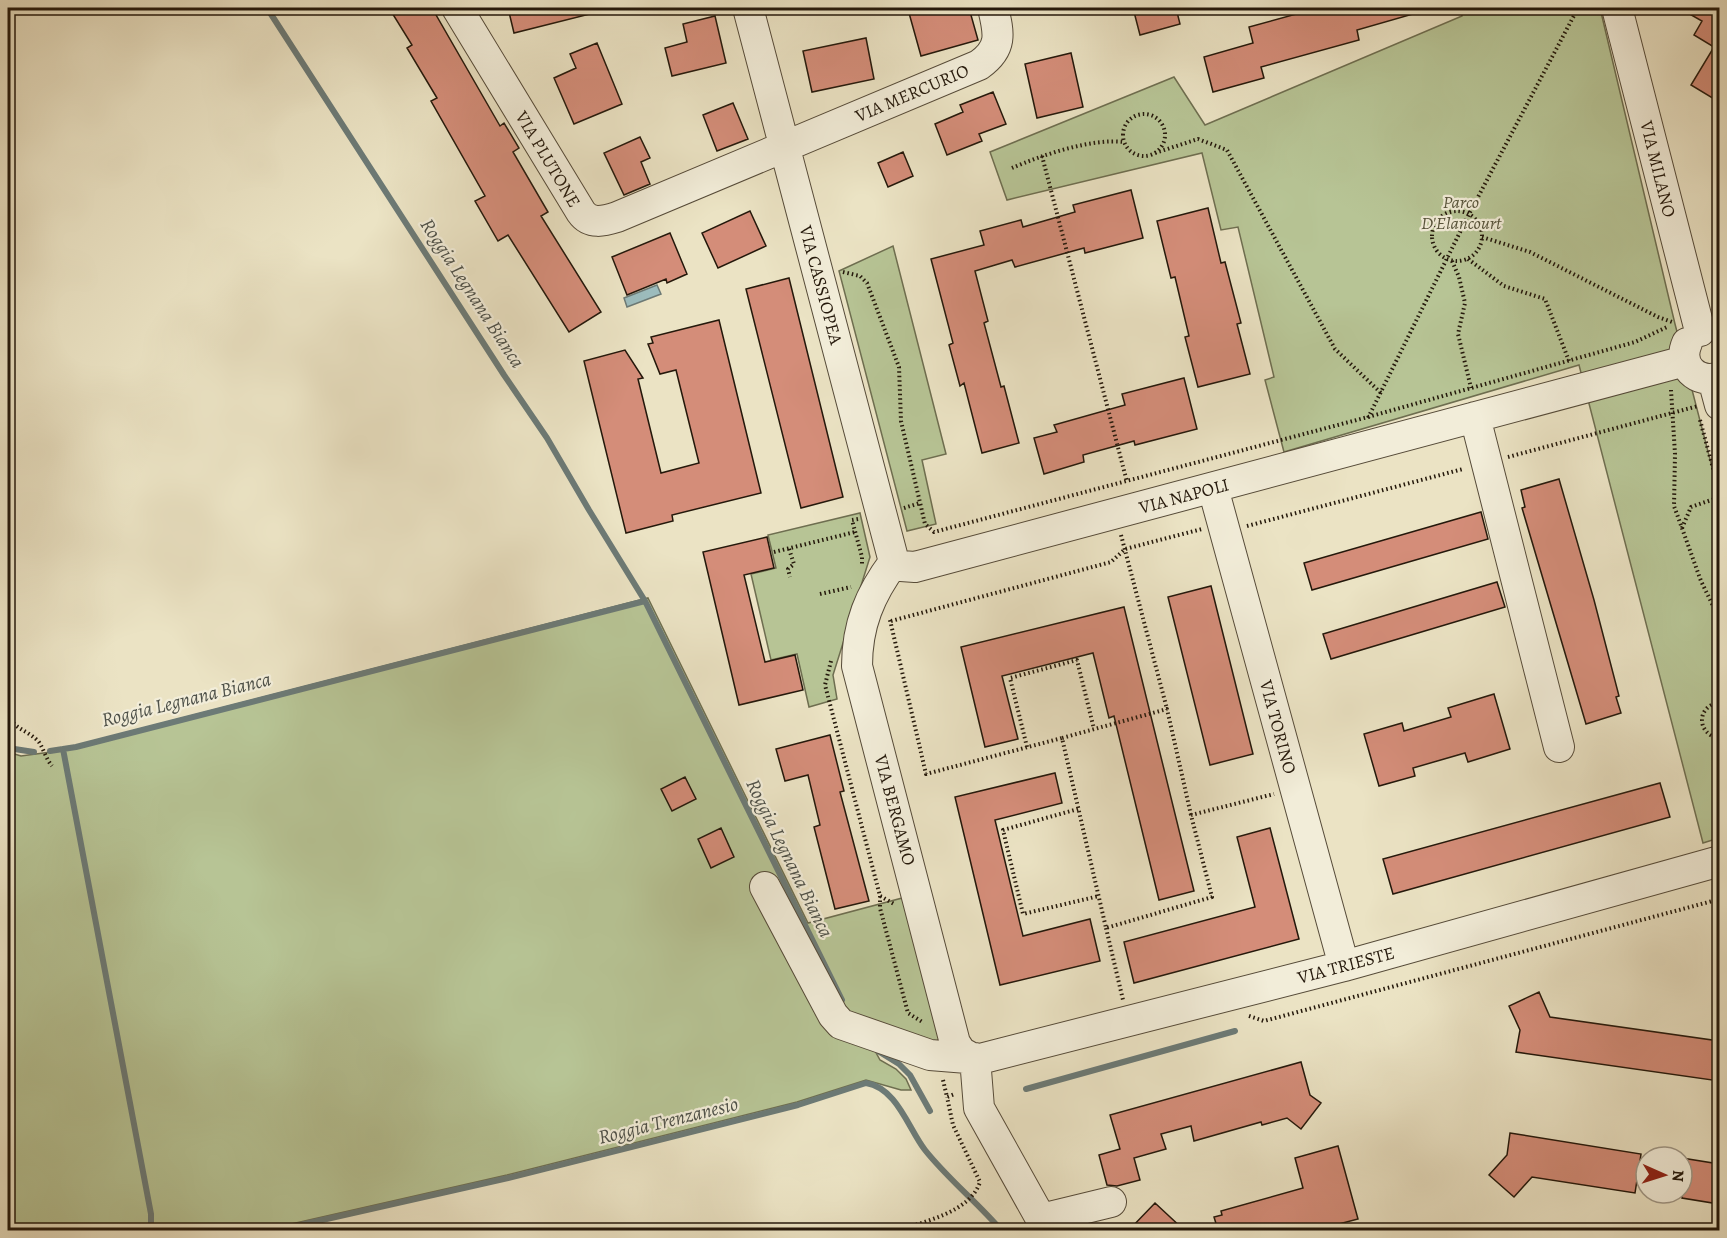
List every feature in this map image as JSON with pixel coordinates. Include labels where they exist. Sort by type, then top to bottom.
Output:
[{"type":"street","name":"VIA PLUTONE","points":[[457,8],[580,212],[589,220],[601,221],[617,217],[784,146]]},
{"type":"street","name":"VIA CASSIOPEA","points":[[748,8],[894,562]]},
{"type":"street","name":"VIA MERCURIO","points":[[784,146],[979,65],[991,55],[998,40],[993,8]]},
{"type":"street","name":"VIA MILANO","points":[[1617,8],[1698,329]]},
{"type":"street","points":[[1698,329],[1684,349],[1678,373],[1691,372],[1714,396]]},
{"type":"street","name":"VIA NAPOLI","points":[[894,562],[901,567],[915,567],[1213,488],[1351,450],[1473,403],[1678,373]]},
{"type":"street","points":[[1473,403],[1486,463],[1559,747]]},
{"type":"street","name":"VIA TORINO","points":[[1213,488],[1344,966]]},
{"type":"street","name":"VIA BERGAMO","points":[[894,562],[877,586],[864,614],[859,635],[857,666],[955,1043],[961,1052],[972,1058]]},
{"type":"street","name":"VIA TRIESTE","points":[[765,887],[832,1015],[841,1024],[937,1056],[986,1059],[1344,966],[1719,861]]},
{"type":"street","points":[[972,1058],[979,1108],[1046,1225],[1111,1202]]},
{"type":"path","points":[[1351,450],[1450,260],[1469,214],[1578,8]]},
{"type":"path","points":[[1155,153],[1161,148],[1165,134],[1163,127],[1154,117],[1139,115],[1127,122],[1124,128],[1124,142],[1127,148],[1137,155],[1143,156],[1155,153],[1198,140],[1227,150],[1335,349],[1381,393]]},
{"type":"path","points":[[1012,168],[1042,156],[1108,140],[1124,142]]},
{"type":"path","points":[[1042,156],[1127,482]]},
{"type":"path","points":[[1468,259],[1480,247],[1481,228],[1476,219],[1469,214],[1461,211],[1450,212],[1436,223],[1432,231],[1432,241],[1435,249],[1450,260],[1460,277],[1465,303],[1458,334],[1473,403]]},
{"type":"path","points":[[1482,237],[1530,252],[1658,317],[1698,329]]},
{"type":"path","points":[[1450,260],[1468,259],[1504,286],[1545,298],[1569,360]]},
{"type":"path","points":[[838,263],[843,272],[860,276],[867,283],[899,367],[901,421],[920,503],[926,524],[931,530],[938,532],[1368,417],[1473,403],[1569,360],[1635,342],[1698,329]]},
{"type":"path","points":[[1678,373],[1673,413],[1674,506],[1701,581],[1718,616],[1719,638]]},
{"type":"path","points":[[1167,709],[926,774],[891,621],[1111,562],[1125,549],[1222,524],[1244,527],[1673,413],[1714,396],[1719,495],[1691,507],[1681,529]]},
{"type":"path","points":[[860,570],[862,557],[852,520],[920,503]]},
{"type":"path","points":[[1106,928],[1212,897],[1167,709],[1115,513]]},
{"type":"path","points":[[774,552],[855,532]]},
{"type":"path","points":[[789,549],[794,564],[788,569],[790,577]]},
{"type":"path","points":[[820,594],[855,586],[851,597]]},
{"type":"path","points":[[832,660],[825,685],[908,1013],[930,1026],[927,1015]]},
{"type":"path","points":[[1027,747],[1010,678],[1077,660],[1094,729]]},
{"type":"path","points":[[1719,702],[1708,706],[1701,720],[1707,734],[1719,740]]},
{"type":"path","points":[[8,716],[12,725],[39,741],[52,766]]},
{"type":"path","points":[[1062,738],[1128,1022]]},
{"type":"path","points":[[1191,815],[1295,789]]},
{"type":"path","points":[[1078,809],[1003,830],[1023,914],[1099,896]]},
{"type":"path","points":[[880,896],[902,909]]},
{"type":"path","points":[[1247,1016],[1264,1021],[1719,899]]},
{"type":"path","points":[[899,1230],[935,1218],[960,1206],[978,1189],[980,1182],[954,1125],[937,1056]]},
{"type":"path","points":[[947,1097],[977,1087]]},
{"type":"green space","name":"Parco D'Elancourt","points":[[1461,8],[1600,8],[1675,324],[1719,494],[1719,838],[1703,843],[1579,365],[1284,452],[1265,380],[1274,377],[1238,227],[1221,230],[1202,153],[1007,200],[990,152],[1174,77],[1205,125],[1462,16]]},
{"type":"green space","points":[[893,246],[946,454],[922,460],[936,524],[907,531],[839,271]]},
{"type":"green space","points":[[860,513],[870,557],[833,675],[837,699],[809,707],[797,654],[771,660],[751,574],[776,568],[768,535]]},
{"type":"green space","points":[[648,598],[808,923],[906,897],[948,1055],[861,1025],[880,1060],[896,1069],[906,1079],[911,1090],[901,1090],[866,1080],[797,1102],[507,1175],[265,1230],[188,1230],[154,1225],[85,1231],[8,1230],[8,752],[21,756],[51,752]]},
{"type":"water","points":[[657,285],[661,294],[627,307],[624,298]]},
{"type":"building","points":[[389,8],[432,8],[500,126],[504,123],[519,148],[513,152],[548,212],[541,216],[601,312],[569,332],[508,235],[498,241],[475,201],[485,196],[431,101],[437,98],[407,48],[412,45]]},
{"type":"building","points":[[508,8],[594,8],[594,13],[514,33]]},
{"type":"building","points":[[928,8],[969,8],[978,40],[921,56],[909,13]]},
{"type":"building","points":[[1133,8],[1176,8],[1180,24],[1140,35]]},
{"type":"building","points":[[1318,8],[1420,8],[1420,12],[1357,30],[1359,40],[1261,67],[1264,78],[1213,92],[1204,57],[1253,43],[1249,27]]},
{"type":"building","points":[[1679,8],[1719,8],[1719,102],[1691,85],[1714,47],[1694,35],[1702,21]]},
{"type":"building","points":[[715,16],[726,63],[672,76],[665,48],[687,42],[683,24]]},
{"type":"building","points":[[866,38],[874,79],[812,92],[803,51]]},
{"type":"building","points":[[597,43],[622,104],[574,124],[554,78],[576,68],[570,54]]},
{"type":"building","points":[[1071,53],[1083,107],[1037,118],[1025,64]]},
{"type":"building","points":[[993,92],[1006,124],[979,134],[982,141],[947,155],[935,124],[963,112],[960,105]]},
{"type":"building","points":[[733,103],[748,139],[717,151],[703,115]]},
{"type":"building","points":[[640,137],[650,158],[641,162],[650,184],[624,195],[604,153]]},
{"type":"building","points":[[903,152],[913,176],[888,187],[878,163]]},
{"type":"building","points":[[1131,190],[1143,238],[1085,253],[1084,248],[1015,267],[1012,260],[975,271],[988,321],[984,323],[1019,443],[982,453],[964,383],[960,386],[949,345],[953,343],[931,259],[984,245],[980,231],[1021,220],[1023,227],[1075,212],[1073,205]]},
{"type":"building","points":[[1208,208],[1221,263],[1225,262],[1241,323],[1237,324],[1250,374],[1198,387],[1185,337],[1189,336],[1175,277],[1171,278],[1157,221]]},
{"type":"building","points":[[750,211],[766,246],[718,268],[702,233]]},
{"type":"building","points":[[670,233],[687,274],[667,283],[666,279],[627,295],[612,257]]},
{"type":"building","points":[[789,278],[843,497],[801,508],[746,289]]},
{"type":"building","points":[[719,320],[761,493],[672,515],[673,521],[626,533],[584,361],[625,350],[643,378],[638,379],[661,473],[699,463],[676,370],[660,374],[648,344],[653,343],[651,337]]},
{"type":"building","points":[[1184,378],[1197,429],[1135,445],[1134,441],[1083,455],[1084,462],[1044,474],[1034,438],[1057,432],[1054,425],[1125,405],[1122,394]]},
{"type":"building","points":[[1559,479],[1594,600],[1619,696],[1616,697],[1621,713],[1586,724],[1522,508],[1525,507],[1521,490]]},
{"type":"building","points":[[1481,512],[1488,539],[1312,590],[1304,563]]},
{"type":"building","points":[[767,537],[774,568],[744,575],[765,662],[795,655],[803,690],[739,705],[703,552]]},
{"type":"building","points":[[1497,582],[1505,607],[1331,659],[1323,634]]},
{"type":"building","points":[[1211,586],[1253,754],[1210,765],[1168,597]]},
{"type":"building","points":[[1124,607],[1194,891],[1159,900],[1114,716],[1109,718],[1093,653],[1002,676],[1018,739],[985,747],[961,647]]},
{"type":"building","points":[[1494,694],[1510,749],[1468,762],[1465,753],[1413,768],[1415,776],[1379,786],[1364,734],[1402,723],[1404,731],[1451,717],[1448,708]]},
{"type":"building","points":[[830,735],[844,791],[840,792],[869,901],[835,909],[814,827],[820,825],[808,775],[785,781],[776,749]]},
{"type":"building","points":[[1055,773],[1062,803],[995,820],[1023,936],[1090,919],[1100,961],[1000,985],[955,797]]},
{"type":"building","points":[[685,777],[696,799],[672,811],[661,789]]},
{"type":"building","points":[[1660,783],[1670,817],[1393,894],[1383,859]]},
{"type":"building","points":[[721,828],[734,857],[711,868],[698,839]]},
{"type":"building","points":[[1270,828],[1299,939],[1134,983],[1124,942],[1255,907],[1237,837]]},
{"type":"building","points":[[1539,992],[1550,1017],[1719,1041],[1719,1081],[1516,1052],[1520,1030],[1509,1006]]},
{"type":"building","points":[[1301,1062],[1310,1095],[1321,1103],[1301,1129],[1287,1118],[1262,1125],[1261,1122],[1194,1141],[1191,1126],[1161,1134],[1166,1149],[1134,1158],[1140,1180],[1117,1186],[1107,1185],[1099,1155],[1120,1149],[1110,1115]]},
{"type":"building","points":[[1510,1133],[1634,1153],[1634,1193],[1532,1177],[1514,1197],[1489,1175],[1507,1155]]},
{"type":"building","points":[[1338,1146],[1358,1219],[1316,1230],[1218,1230],[1214,1217],[1222,1215],[1221,1211],[1303,1188],[1295,1158]]},
{"type":"building","points":[[1694,1160],[1719,1164],[1719,1204],[1694,1200]]},
{"type":"building","points":[[1155,1203],[1184,1230],[1129,1230]]},
{"type":"waterway","name":"Roggia Legnana Bianca","points":[[267,8],[547,438],[645,601],[842,1000]]},
{"type":"waterway","name":"Roggia Legnana Bianca","points":[[50,751],[76,747],[645,601]]},
{"type":"waterway","name":"Roggia Legnana Bianca","points":[[8,748],[34,752]]},
{"type":"waterway","points":[[63,749],[151,1214],[151,1228]]},
{"type":"waterway","name":"Roggia Legnana Bianca","points":[[1026,1089],[1235,1031]]},
{"type":"waterway","name":"Roggia Legnana Bianca","points":[[878,1051],[899,1064],[910,1075],[930,1111]]},
{"type":"waterway","name":"Roggia Trenzanesio","points":[[278,1230],[508,1178],[798,1105],[866,1083],[886,1092],[901,1110],[925,1150],[1001,1230]]},
{"type":"waterway","name":"Roggia Trenzanesio","points":[[117,1230],[151,1228],[178,1230]]}]
